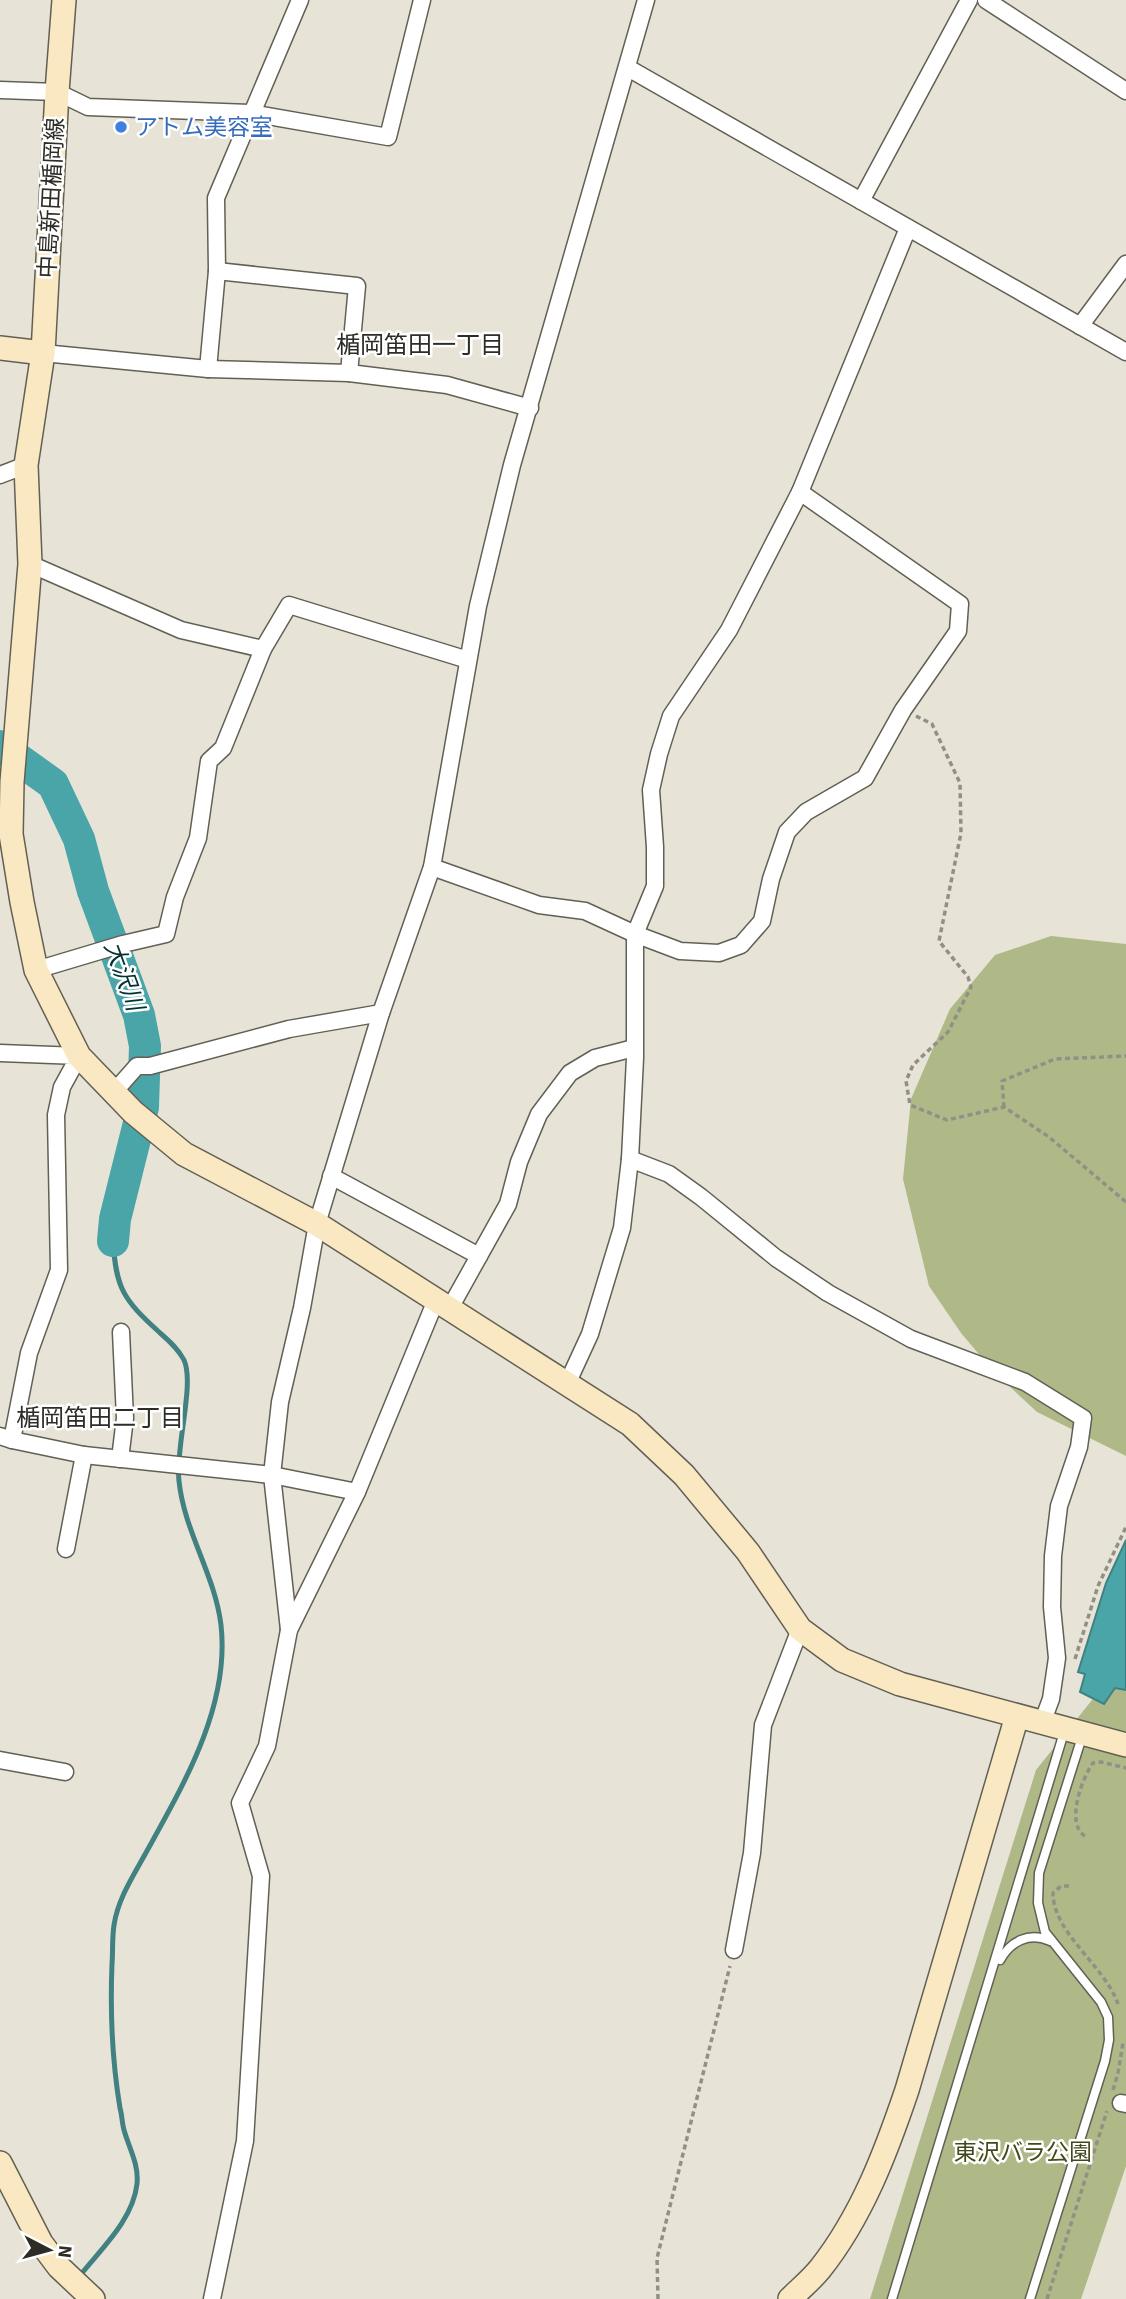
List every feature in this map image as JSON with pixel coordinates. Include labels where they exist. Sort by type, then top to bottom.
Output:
[{"type":"street","name":"中島新田楯岡線","points":[[64,0],[43,353],[26,465],[30,564],[6,834],[36,970],[79,1056],[133,1112],[184,1154],[317,1224],[630,1424],[684,1475],[748,1552],[800,1629],[842,1660],[900,1684],[1126,1745]]},
{"type":"street","points":[[208,369],[218,271],[216,198],[300,0]]},
{"type":"street","points":[[0,90],[57,92],[88,107],[250,113],[388,137],[422,0]]},
{"type":"street","points":[[289,1630],[272,1475],[280,1402],[302,1308],[317,1224],[381,1013],[432,867],[468,660],[506,490],[646,0]]},
{"type":"street","points":[[861,201],[969,0]]},
{"type":"street","points":[[985,0],[1126,91]]},
{"type":"street","points":[[628,68],[1126,352]]},
{"type":"street","points":[[567,1384],[590,1334],[622,1228],[630,1159],[635,934],[655,886],[651,790],[671,716],[729,630],[800,492],[908,228]]},
{"type":"street","points":[[1080,326],[1126,264]]},
{"type":"street","points":[[218,271],[357,286],[349,373]]},
{"type":"street","points":[[0,348],[208,369],[349,373],[447,385],[530,408]]},
{"type":"street","points":[[0,475],[26,465]]},
{"type":"street","points":[[432,867],[539,905],[585,911],[680,951],[719,953],[741,945],[762,921],[771,879],[787,832],[806,812],[864,778],[903,710],[958,631],[960,604],[800,492]]},
{"type":"street","points":[[30,564],[181,630],[263,649]]},
{"type":"street","points":[[36,970],[166,934],[175,897],[198,838],[209,761],[223,748],[263,649],[289,605],[468,660]]},
{"type":"street","points":[[114,1092],[143,1066],[289,1029],[381,1013]]},
{"type":"street","points":[[212,2299],[245,2141],[261,1875],[240,1803],[267,1746],[289,1630],[357,1492],[443,1304],[479,1256],[508,1204],[519,1162],[539,1114],[570,1073],[595,1058],[634,1048]]},
{"type":"street","points":[[0,1053],[79,1056],[62,1087],[56,1115],[59,1270],[29,1353],[6,1438],[84,1455],[272,1475],[357,1492]]},
{"type":"street","points":[[630,1159],[669,1174],[701,1196],[776,1258],[828,1293],[911,1339],[1026,1382],[1083,1418],[1079,1447],[1059,1506],[1053,1556],[1052,1607],[1057,1658],[1051,1699],[1042,1723]]},
{"type":"street","points":[[331,1176],[479,1256]]},
{"type":"street","points":[[120,1459],[125,1418],[121,1332]]},
{"type":"street","points":[[66,1549],[84,1455]]},
{"type":"street","points":[[734,1950],[752,1853],[763,1725],[800,1629]]},
{"type":"street","points":[[790,2299],[820,2269],[859,2210],[891,2136],[911,2077],[1017,1716]]},
{"type":"street","points":[[0,1760],[65,1772]]},
{"type":"street","points":[[0,2164],[41,2243],[59,2267],[90,2296]]},
{"type":"lane","points":[[1030,2299],[1110,2040],[1108,2017],[1101,2002],[1052,1942],[1040,1918],[1038,1880],[1074,1731]]},
{"type":"lane","points":[[892,2299],[990,1982],[1074,1731]]},
{"type":"lane","points":[[990,1982],[1001,1957],[1010,1945],[1018,1940],[1036,1937],[1052,1942]]},
{"type":"path","points":[[903,710],[932,724],[960,783],[961,833],[939,941],[968,977],[971,987],[948,1032],[913,1065],[906,1081],[910,1105],[947,1120],[1004,1107],[1049,1137],[1126,1202]]},
{"type":"path","points":[[1004,1107],[1002,1081],[1055,1059],[1126,1055]]},
{"type":"path","points":[[1074,1662],[1098,1586],[1126,1527]]},
{"type":"path","points":[[1085,1836],[1075,1825],[1075,1815],[1087,1770],[1093,1763],[1101,1762],[1126,1768]]},
{"type":"path","points":[[658,2299],[657,2258],[734,1950]]},
{"type":"green space","points":[[1051,936],[1126,944],[1126,1456],[1037,1412],[994,1372],[961,1333],[929,1286],[903,1179],[911,1099],[950,1009],[995,955]]},
{"type":"green space","name":"東沢バラ公園","points":[[1126,1686],[1126,2166],[1081,2299],[870,2299],[1036,1770],[1096,1695]]},
{"type":"water","points":[[1126,1540],[1126,1690],[1115,1688],[1104,1704],[1080,1692],[1085,1674],[1078,1672],[1106,1583]]},
{"type":"waterway","name":"大沢川","points":[[0,746],[53,784],[79,839],[93,891],[139,1015],[145,1046],[143,1107],[115,1219],[113,1241]]},
{"type":"waterway","points":[[80,2280],[82,2273],[123,2221],[130,2209],[137,2184],[135,2163],[123,2125],[113,2054],[111,1982],[116,1915],[128,1886],[190,1770],[202,1742],[219,1684],[222,1655],[218,1607],[187,1518],[179,1481],[187,1371],[179,1352],[129,1301],[119,1282],[113,1241]]},
{"type":"place","name":"アトム美容室","points":[[121,127]]},
{"type":"district","name":"楯岡笛田一丁目","points":[[420,345]]},
{"type":"district","name":"楯岡笛田二丁目","points":[[100,1418]]}]
